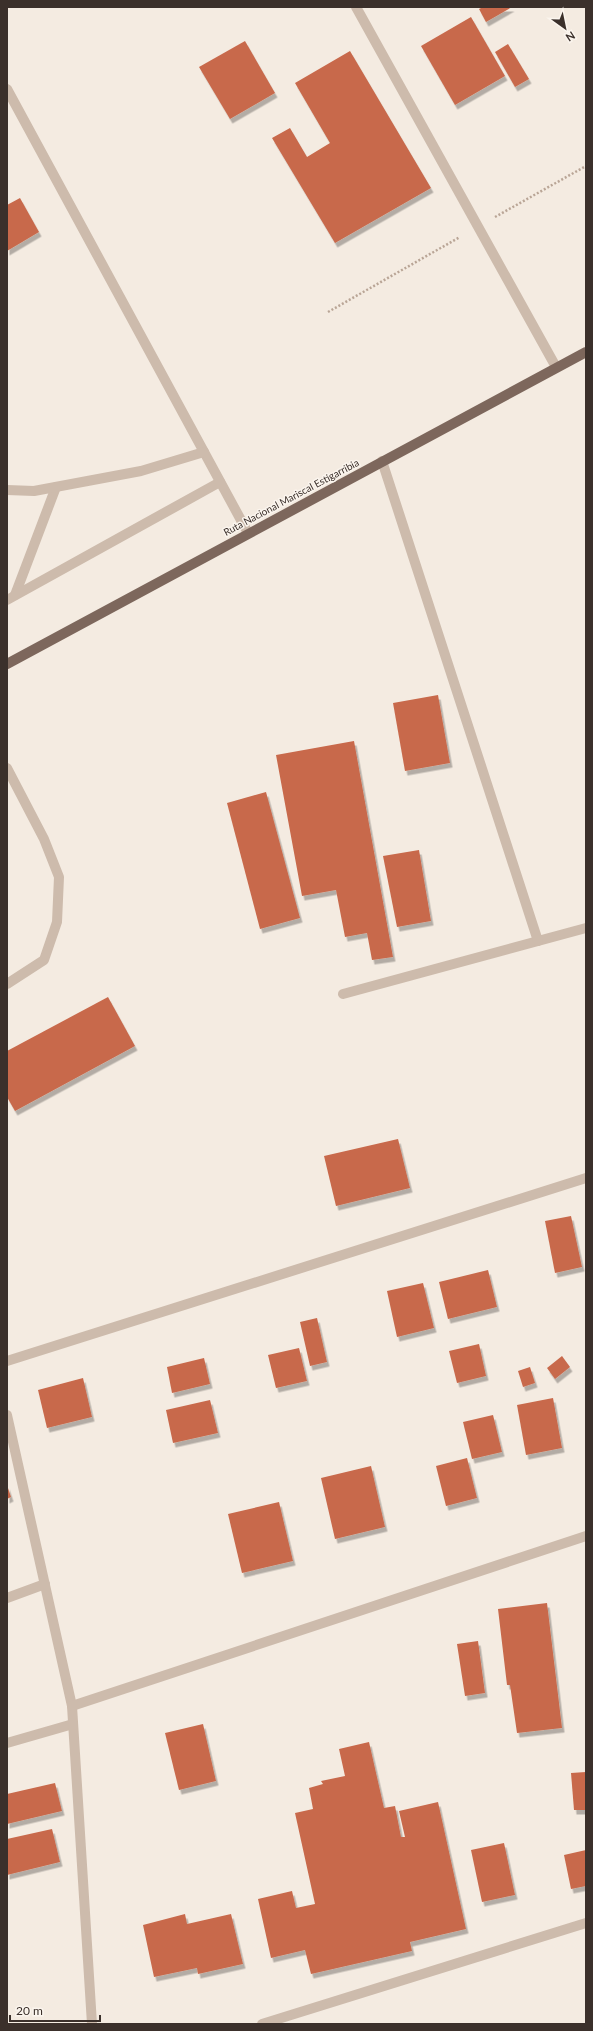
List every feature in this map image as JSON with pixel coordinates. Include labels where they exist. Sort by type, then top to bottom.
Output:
[{"type":"main road","name":"Ruta Nacional Mariscal Estigarribia","points":[[7,664],[586,352]]},
{"type":"street","points":[[356,7],[556,367]]},
{"type":"street","points":[[7,89],[248,533]]},
{"type":"street","points":[[7,490],[34,491],[141,471],[204,452]]},
{"type":"street","points":[[382,461],[538,941]]},
{"type":"street","points":[[11,598],[220,482]]},
{"type":"street","points":[[11,598],[56,487]]},
{"type":"street","points":[[7,768],[44,839],[59,877],[57,922],[44,960],[7,984]]},
{"type":"street","points":[[344,994],[586,928]]},
{"type":"street","points":[[7,1360],[586,1178]]},
{"type":"street","points":[[7,1415],[72,1706],[92,2024]]},
{"type":"street","points":[[72,1706],[586,1536]]},
{"type":"street","points":[[7,1598],[45,1584]]},
{"type":"street","points":[[7,1743],[73,1724]]},
{"type":"street","points":[[262,2024],[586,1922]]},
{"type":"path","points":[[328,312],[586,166]]},
{"type":"building","points":[[483,7],[512,7],[486,22],[479,9]]},
{"type":"building","points":[[471,17],[505,76],[455,105],[421,46]]},
{"type":"building","points":[[245,41],[275,93],[230,119],[199,67]]},
{"type":"building","points":[[508,44],[529,79],[515,87],[495,52]]},
{"type":"building","points":[[350,51],[431,188],[335,243],[272,138],[290,128],[307,157],[330,143],[295,83]]},
{"type":"building","points":[[20,198],[39,232],[7,251],[7,205]]},
{"type":"building","points":[[438,695],[450,763],[405,771],[393,703]]},
{"type":"building","points":[[354,741],[393,957],[372,960],[367,933],[345,937],[336,890],[302,896],[276,755]]},
{"type":"building","points":[[266,792],[300,918],[260,929],[227,803]]},
{"type":"building","points":[[419,850],[431,921],[397,927],[383,856]]},
{"type":"building","points":[[108,997],[135,1046],[15,1111],[7,1097],[7,1051]]},
{"type":"building","points":[[398,1139],[410,1188],[336,1206],[324,1156]]},
{"type":"building","points":[[571,1216],[582,1267],[555,1273],[545,1221]]},
{"type":"building","points":[[488,1270],[497,1307],[448,1319],[439,1282]]},
{"type":"building","points":[[423,1283],[434,1328],[397,1337],[387,1291]]},
{"type":"building","points":[[317,1318],[327,1362],[310,1366],[300,1322]]},
{"type":"building","points":[[479,1344],[486,1376],[457,1383],[449,1351]]},
{"type":"building","points":[[299,1348],[307,1381],[276,1388],[268,1355]]},
{"type":"building","points":[[562,1356],[570,1367],[555,1379],[547,1368]]},
{"type":"building","points":[[204,1358],[210,1384],[172,1393],[167,1367]]},
{"type":"building","points":[[530,1367],[535,1383],[523,1387],[518,1371]]},
{"type":"building","points":[[83,1378],[92,1417],[47,1428],[38,1390]]},
{"type":"building","points":[[553,1398],[562,1448],[526,1455],[517,1405]]},
{"type":"building","points":[[210,1400],[218,1433],[173,1443],[166,1410]]},
{"type":"building","points":[[493,1415],[502,1452],[472,1459],[463,1422]]},
{"type":"building","points":[[467,1458],[477,1498],[446,1506],[436,1466]]},
{"type":"building","points":[[371,1466],[385,1527],[335,1539],[321,1478]]},
{"type":"building","points":[[7,1485],[11,1497],[7,1499]]},
{"type":"building","points":[[279,1502],[293,1561],[242,1573],[228,1514]]},
{"type":"building","points":[[547,1603],[562,1728],[517,1733],[510,1685],[507,1685],[498,1609]]},
{"type":"building","points":[[478,1641],[485,1693],[465,1696],[457,1644]]},
{"type":"building","points":[[203,1724],[216,1781],[179,1790],[165,1733]]},
{"type":"building","points":[[369,1742],[384,1808],[395,1806],[401,1837],[405,1837],[399,1811],[438,1802],[466,1929],[410,1942],[412,1951],[311,1974],[305,1950],[271,1958],[258,1899],[292,1891],[296,1908],[315,1904],[295,1813],[313,1809],[309,1788],[323,1784],[321,1781],[345,1776],[339,1749]]},
{"type":"building","points":[[586,1772],[586,1810],[574,1810],[571,1773]]},
{"type":"building","points":[[55,1783],[62,1811],[7,1824],[7,1794]]},
{"type":"building","points":[[52,1829],[60,1862],[7,1875],[7,1839]]},
{"type":"building","points":[[504,1843],[515,1895],[482,1902],[471,1850]]},
{"type":"building","points":[[586,1850],[586,1886],[571,1889],[564,1855]]},
{"type":"building","points":[[185,1914],[187,1924],[231,1914],[243,1964],[198,1974],[197,1968],[154,1977],[143,1925]]}]
